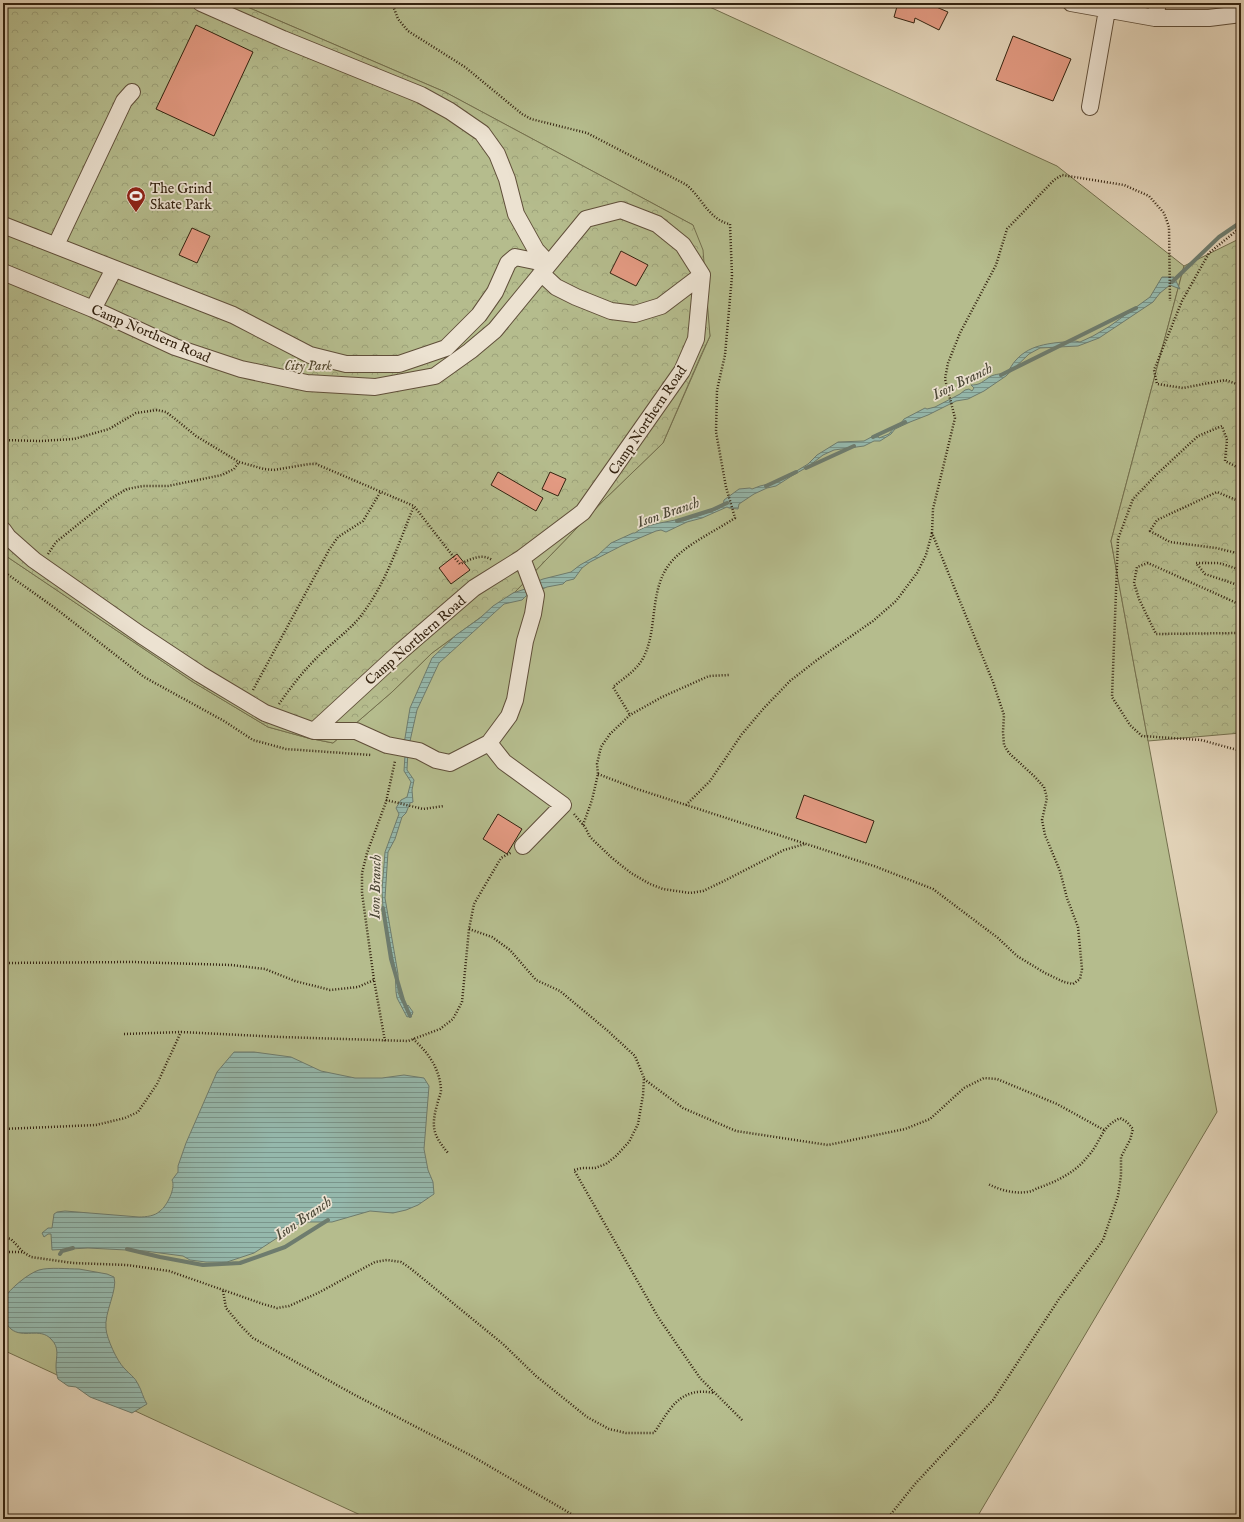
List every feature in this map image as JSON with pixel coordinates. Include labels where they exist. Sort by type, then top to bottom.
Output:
[{"type":"street","points":[[201,3],[283,39],[421,95],[450,111],[482,133],[497,154],[507,179],[516,214],[556,287],[611,311],[635,314],[661,306],[702,275]]},
{"type":"street","points":[[1071,3],[1107,10],[1156,11],[1209,18],[1241,14]]},
{"type":"street","points":[[1090,106],[1107,10]]},
{"type":"street","points":[[56,245],[124,101],[132,92]]},
{"type":"street","name":"Camp Northern Road","points":[[3,272],[93,309],[175,347],[241,369],[307,383],[374,387],[435,376],[495,330],[586,219],[621,210],[657,224],[683,245],[702,275],[696,340],[682,371],[583,512],[522,558],[474,588],[401,651],[314,731]]},
{"type":"street","points":[[3,225],[233,315],[310,355],[346,364],[399,364],[446,348],[479,315],[495,292],[508,263],[515,257],[545,268]]},
{"type":"street","points":[[93,309],[114,269]]},
{"type":"street","points":[[3,530],[8,537],[42,565],[200,674],[271,715],[314,731],[356,731],[387,744],[419,751],[436,760],[450,763],[489,743],[509,716],[515,700],[525,641],[533,614],[536,595],[522,558]]},
{"type":"street","points":[[489,743],[504,762],[562,805],[523,846]]},
{"type":"path","points":[[686,805],[710,781],[742,734],[790,681],[817,660],[873,621],[896,601],[917,573],[926,555],[932,533],[933,509],[955,418],[945,379],[948,363],[960,333],[996,265],[1007,229],[1054,180],[1062,175],[1124,185],[1149,196],[1164,214],[1169,227],[1170,300]]},
{"type":"path","points":[[1241,227],[1209,252],[1182,301],[1154,370],[1157,384],[1183,388],[1225,380],[1238,384],[1241,394]]},
{"type":"path","points":[[3,440],[74,440],[109,429],[136,413],[157,410],[166,412],[196,436],[239,462],[264,469],[274,470],[283,470],[309,464],[316,464],[414,506],[460,564],[476,557],[489,558],[497,563],[502,571]]},
{"type":"path","points":[[1241,469],[1225,461],[1227,440],[1222,426],[1198,436],[1133,499],[1118,539],[1112,698],[1130,725],[1142,736],[1201,740],[1241,751]]},
{"type":"path","points":[[42,565],[56,542],[110,499],[127,489],[144,486],[168,486],[222,475],[234,469],[239,462]]},
{"type":"path","points":[[246,701],[329,550],[338,537],[363,521],[381,491]]},
{"type":"path","points":[[1241,502],[1217,492],[1157,520],[1150,531],[1170,542],[1216,548],[1241,554]]},
{"type":"path","points":[[630,715],[613,687],[637,667],[645,654],[649,641],[658,586],[667,566],[681,552],[735,518],[728,493]]},
{"type":"path","points":[[271,715],[296,680],[326,649],[350,629],[363,614],[386,574],[414,506]]},
{"type":"path","points":[[598,774],[686,805],[874,866],[933,889],[998,938],[1017,956],[1045,973],[1064,982],[1073,984],[1080,979],[1082,969],[1078,927],[1067,898],[1060,871],[1045,835],[1042,820],[1047,798],[1044,787],[1035,776],[1009,753],[1004,745],[1004,715],[993,682],[932,533]]},
{"type":"path","points":[[1241,605],[1148,563],[1137,567],[1134,583],[1135,588],[1156,634],[1241,633]]},
{"type":"path","points":[[1241,570],[1218,563],[1196,563],[1205,574],[1241,586]]},
{"type":"path","points":[[3,571],[55,608],[144,676],[224,721],[253,740],[286,749],[372,755]]},
{"type":"path","points":[[583,825],[592,800],[598,774],[597,764],[601,747],[610,734],[630,715],[662,697],[709,676],[729,675]]},
{"type":"path","points":[[385,1041],[374,980],[362,893],[362,873],[367,853],[386,800],[400,747]]},
{"type":"path","points":[[386,800],[423,809],[444,806]]},
{"type":"path","points":[[562,805],[574,814],[590,837],[612,858],[631,873],[650,884],[663,889],[690,893],[703,891],[784,850],[806,844]]},
{"type":"path","points":[[124,1034],[181,1032],[408,1041],[440,1029],[453,1019],[462,1002],[468,929],[474,904],[502,858],[523,846]]},
{"type":"path","points":[[468,929],[492,937],[510,950],[536,980],[560,991],[608,1030],[635,1056],[644,1078],[643,1095],[638,1124],[629,1142],[606,1164],[595,1168],[582,1168],[574,1170],[658,1317],[700,1378],[743,1421]]},
{"type":"path","points":[[3,963],[132,962],[231,965],[265,969],[295,981],[330,990],[358,988],[374,980]]},
{"type":"path","points":[[3,1130],[96,1126],[125,1118],[138,1112],[157,1084],[181,1032]]},
{"type":"path","points":[[413,1039],[426,1050],[436,1068],[441,1090],[434,1116],[434,1130],[438,1141],[448,1153]]},
{"type":"path","points":[[644,1078],[683,1108],[736,1131],[828,1145],[905,1129],[930,1119],[964,1088],[984,1078],[997,1079],[1057,1104],[1104,1130]]},
{"type":"path","points":[[887,1519],[915,1484],[993,1400],[1060,1299],[1102,1240],[1118,1196],[1121,1175],[1121,1157],[1130,1140],[1133,1129],[1127,1122],[1120,1118],[1112,1122],[1104,1130],[1090,1155],[1075,1170],[1054,1182],[1027,1192],[1001,1190],[988,1184]]},
{"type":"path","points":[[3,1237],[11,1239],[23,1252],[32,1257],[73,1263],[127,1265],[169,1271],[204,1282],[223,1291],[277,1308],[289,1306],[318,1293],[375,1262],[387,1260],[401,1262],[503,1344],[536,1376],[562,1398],[587,1417],[609,1429],[626,1433],[654,1433],[674,1405],[684,1395],[702,1391],[714,1393]]},
{"type":"path","points":[[3,1252],[23,1252]]},
{"type":"path","points":[[223,1291],[226,1308],[253,1338],[353,1394],[470,1455],[580,1519]]},
{"type":"green space","name":"City Park","points":[[3,3],[238,3],[445,92],[693,225],[703,250],[710,336],[663,443],[605,499],[515,592],[432,653],[392,692],[333,743],[268,727],[193,682],[3,554]]},
{"type":"green space","points":[[238,3],[701,3],[1057,166],[1184,266],[1111,541],[1217,1112],[976,1519],[369,1519],[3,1350],[3,554],[193,682],[268,727],[333,743],[392,692],[432,653],[515,592],[605,499],[663,443],[710,336],[693,225],[445,92]]},
{"type":"green space","points":[[1241,238],[1241,733],[1148,741],[1111,541],[1184,266]]},
{"type":"water","points":[[1162,277],[1174,277],[1180,289],[1170,285],[1160,293],[1153,302],[1099,338],[1078,346],[1040,348],[1029,354],[1006,376],[984,391],[968,399],[956,401],[895,429],[891,434],[880,441],[874,441],[864,446],[834,450],[823,455],[809,466],[776,486],[754,494],[739,504],[738,509],[727,507],[702,518],[687,522],[666,532],[661,530],[656,531],[623,545],[590,562],[582,568],[574,579],[566,581],[563,584],[547,587],[526,596],[522,600],[504,604],[439,663],[417,710],[408,750],[407,770],[414,780],[412,790],[413,802],[410,803],[406,813],[402,817],[395,839],[388,852],[385,898],[398,974],[398,992],[406,1007],[408,1005],[413,1012],[412,1015],[407,1017],[397,998],[395,969],[383,909],[382,890],[385,852],[399,814],[396,808],[401,800],[407,797],[411,782],[404,771],[405,755],[403,750],[410,708],[432,658],[456,635],[480,618],[493,606],[513,593],[525,589],[528,585],[543,579],[571,572],[598,555],[611,543],[649,526],[679,519],[683,521],[718,509],[723,506],[724,500],[739,489],[752,489],[777,482],[808,464],[817,455],[838,442],[864,441],[877,434],[879,438],[889,434],[894,428],[899,426],[904,419],[925,408],[935,407],[965,390],[969,389],[972,391],[974,388],[971,385],[976,385],[992,376],[1007,373],[1022,354],[1029,350],[1043,345],[1059,342],[1080,342],[1093,336],[1110,326],[1150,297]]},
{"type":"water","points":[[234,1052],[254,1052],[291,1057],[321,1071],[355,1078],[382,1078],[404,1075],[424,1078],[429,1086],[424,1149],[428,1170],[433,1182],[434,1194],[418,1205],[393,1213],[370,1211],[332,1222],[304,1222],[288,1228],[277,1238],[254,1253],[227,1262],[190,1260],[183,1256],[145,1251],[88,1248],[52,1250],[51,1234],[44,1237],[42,1233],[48,1228],[52,1228],[54,1214],[57,1212],[65,1211],[142,1217],[153,1215],[163,1209],[172,1192],[172,1180],[178,1172],[178,1166],[186,1143],[217,1072]]},
{"type":"water","points":[[43,1269],[79,1269],[107,1274],[114,1277],[114,1288],[106,1322],[107,1333],[115,1355],[124,1368],[134,1377],[147,1404],[132,1413],[90,1397],[76,1387],[68,1386],[58,1379],[56,1369],[57,1349],[54,1342],[42,1334],[16,1332],[8,1326],[4,1319],[2,1306],[4,1299],[15,1286],[30,1274]]},
{"type":"building","points":[[898,3],[927,3],[948,12],[939,30],[915,18],[914,23],[894,17]]},
{"type":"building","points":[[196,25],[253,52],[214,136],[156,109]]},
{"type":"building","points":[[1013,36],[1071,59],[1053,101],[996,80]]},
{"type":"building","points":[[192,228],[210,236],[197,263],[179,255]]},
{"type":"building","points":[[621,251],[648,265],[636,286],[610,273]]},
{"type":"building","points":[[498,472],[543,498],[536,511],[491,485]]},
{"type":"building","points":[[550,472],[566,479],[558,496],[542,489]]},
{"type":"building","points":[[457,554],[470,570],[451,584],[439,568]]},
{"type":"building","points":[[804,795],[874,821],[866,843],[796,818]]},
{"type":"building","points":[[498,814],[522,829],[507,854],[483,839]]},
{"type":"waterway","name":"Ison Branch","points":[[1172,282],[1219,237],[1241,222]]},
{"type":"waterway","name":"Ison Branch","points":[[1001,375],[1136,308]]},
{"type":"waterway","name":"Ison Branch","points":[[873,437],[905,422]]},
{"type":"waterway","name":"Ison Branch","points":[[806,468],[854,446]]},
{"type":"waterway","name":"Ison Branch","points":[[766,486],[796,472]]},
{"type":"waterway","name":"Ison Branch","points":[[677,521],[712,510],[727,503]]},
{"type":"waterway","name":"Ison Branch","points":[[383,908],[391,959],[403,1000],[410,1016]]},
{"type":"waterway","name":"Ison Branch","points":[[127,1249],[203,1265],[240,1263],[285,1247],[328,1220]]},
{"type":"waterway","name":"Ison Branch","points":[[60,1254],[62,1251],[73,1248]]},
{"type":"place","name":"The Grind Skate Park","points":[[136,213]]}]
